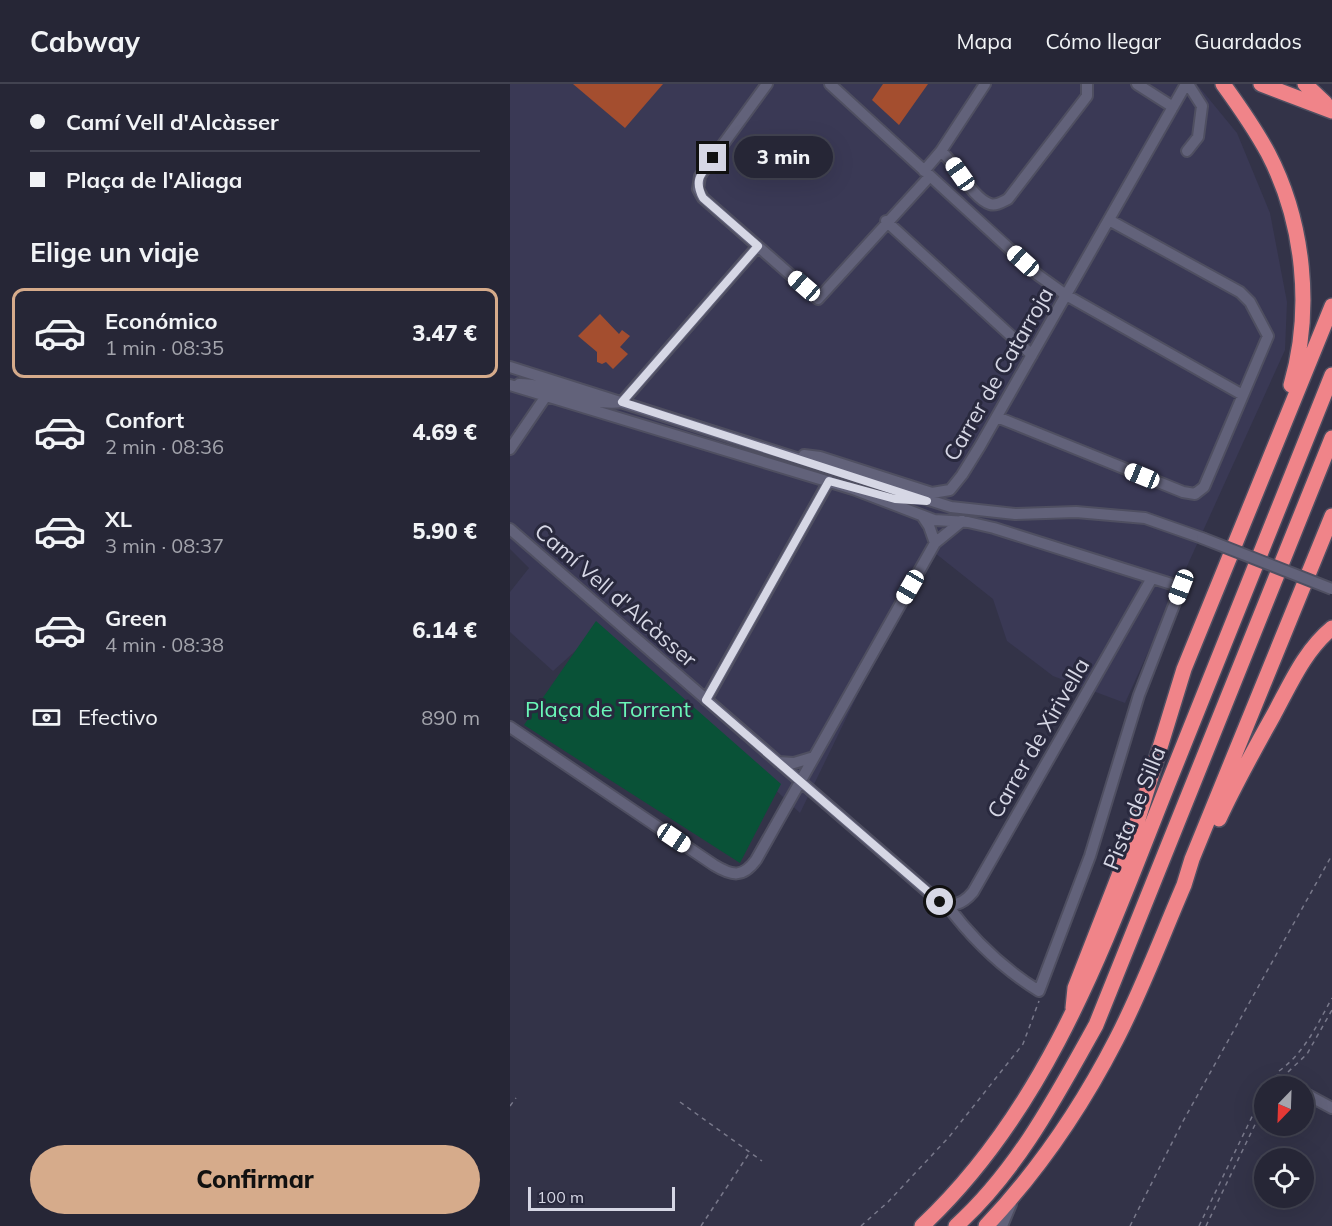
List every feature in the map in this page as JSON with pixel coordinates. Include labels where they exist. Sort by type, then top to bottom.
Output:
[{"type":"highway","points":[[1223,84],[1269,154],[1297,237],[1303,321],[1297,365],[1277,438]]},
{"type":"highway","points":[[1261,84],[1332,110]]},
{"type":"highway","points":[[1305,84],[1332,110]]},
{"type":"highway","points":[[1317,84],[1332,98]]},
{"type":"highway","points":[[1072,1016],[1075,988],[1127,855],[1184,669],[1332,306]]},
{"type":"highway","name":"Pista de Silla","points":[[922,1226],[956,1195],[994,1146],[1029,1095],[1085,990],[1332,375]]},
{"type":"highway","name":"Pista de Silla","points":[[956,1226],[1010,1166],[1046,1115],[1096,1025],[1332,438]]},
{"type":"highway","points":[[986,1226],[1015,1195],[1062,1133],[1092,1086],[1118,1037],[1184,885],[1192,860],[1332,516]]},
{"type":"highway","points":[[1184,885],[1199,863],[1236,782],[1303,660],[1332,628]]},
{"type":"street","points":[[767,84],[700,176],[698,189],[703,198],[818,299],[927,173],[985,84]]},
{"type":"street","points":[[830,84],[1038,275],[1066,295],[1241,394]]},
{"type":"street","points":[[942,151],[980,198],[990,204],[998,204],[1008,199],[1064,128],[1087,96],[1087,84]]},
{"type":"street","points":[[1137,84],[1173,107]]},
{"type":"street","points":[[1187,84],[1202,106],[1198,137],[1187,151]]},
{"type":"street","name":"Carrer de Catarroja","points":[[771,450],[820,458],[932,493],[950,490],[962,475],[997,417],[1187,84]]},
{"type":"street","points":[[997,417],[1183,492],[1195,494],[1203,487],[1241,394],[1268,336],[1250,302],[1240,292],[1108,220]]},
{"type":"street","points":[[886,221],[1032,355]]},
{"type":"street","points":[[510,384],[533,384],[604,404],[622,402],[758,246]]},
{"type":"street","points":[[510,367],[927,501],[981,512],[1015,514],[1076,512],[1145,518],[1332,589]]},
{"type":"street","points":[[510,384],[848,487],[902,506],[923,517],[941,521],[962,521],[1004,530],[1181,587],[1139,695],[1090,856],[1039,991]]},
{"type":"street","points":[[510,449],[546,396]]},
{"type":"street","points":[[706,700],[829,481]]},
{"type":"street","points":[[848,487],[895,499],[927,501]]},
{"type":"street","points":[[923,517],[933,533],[935,543]]},
{"type":"street","points":[[510,727],[714,865],[734,874],[743,873],[756,860],[935,543],[962,521]]},
{"type":"street","name":"Camí Vell d'Alcàsser","points":[[510,529],[800,782],[936,899],[947,905],[971,938],[1016,977],[1039,991]]},
{"type":"street","name":"Carrer de Xirivella","points":[[947,905],[962,902],[973,892],[1152,578]]},
{"type":"street","points":[[778,762],[798,762],[814,757]]},
{"type":"street","points":[[1314,1098],[1332,1108]]},
{"type":"street","points":[[1002,1226],[1015,1195]]},
{"type":"path","points":[[1130,1226],[1182,1123],[1332,855]]},
{"type":"path","points":[[861,1226],[888,1202],[949,1137],[1023,1044],[1040,998],[1039,991]]},
{"type":"path","points":[[1284,1076],[1306,1045],[1332,998]]},
{"type":"path","points":[[1286,1076],[1307,1054],[1332,1010]]},
{"type":"path","points":[[510,1106],[516,1098]]},
{"type":"path","points":[[680,1102],[762,1161]]},
{"type":"path","points":[[1199,1226],[1254,1113]]},
{"type":"path","points":[[1206,1226],[1254,1127]]},
{"type":"path","points":[[701,1226],[751,1151]]},
{"type":"shaded area","points":[[510,84],[1196,84],[1200,88],[1237,133],[1270,213],[1287,302],[1285,350],[1125,703],[1053,676],[1007,641],[993,599],[935,553],[876,657],[800,813],[602,627],[553,671],[510,632],[510,592],[529,568],[510,549]]},
{"type":"green space","name":"Plaça de Torrent","points":[[596,621],[781,784],[740,863],[524,725]]},
{"type":"building","points":[[573,84],[663,84],[625,128]]},
{"type":"building","points":[[883,84],[928,84],[899,125],[872,100]]},
{"type":"building","points":[[600,314],[619,334],[622,330],[630,336],[620,347],[628,354],[613,369],[606,362],[602,364],[597,362],[597,352],[578,336]]},
{"type":"route","points":[[713,158],[700,176],[698,189],[703,198],[758,246],[622,402],[927,501],[895,499],[829,481],[706,700],[940,902]]}]
